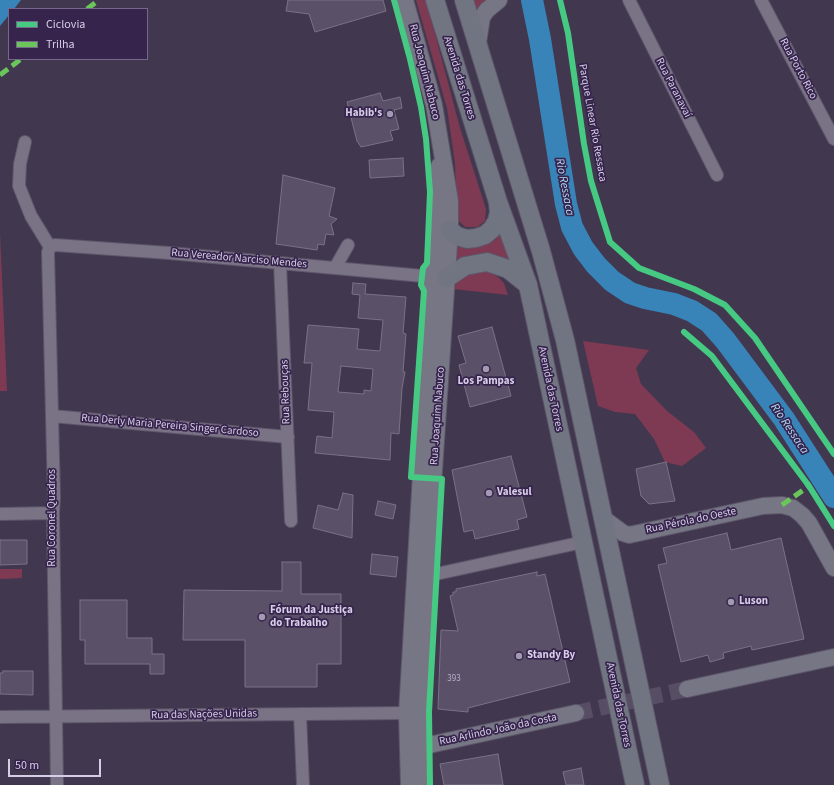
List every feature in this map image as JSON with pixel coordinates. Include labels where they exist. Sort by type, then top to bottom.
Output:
[{"type":"highway","name":"Avenida das Torres","points":[[435,0],[498,202],[528,285],[635,785]]},
{"type":"highway","points":[[464,0],[554,297],[604,520],[660,785]]},
{"type":"highway","points":[[443,230],[466,239],[485,235],[492,229],[497,221],[499,212],[498,202]]},
{"type":"highway","points":[[440,278],[464,266],[487,262],[508,269],[528,285]]},
{"type":"main road","name":"Rua Joaquim Nabuco","points":[[405,0],[428,80],[449,189],[443,230],[409,785]]},
{"type":"main road","points":[[478,43],[482,17],[487,10],[499,0]]},
{"type":"main road","name":"Rua Joaquim Nabuco","points":[[422,785],[420,747],[414,713],[428,576],[440,278]]},
{"type":"main road","name":"Rua Pérola do Oeste","points":[[604,520],[623,533],[629,535],[763,506],[782,505],[793,508],[809,523],[834,568]]},
{"type":"main road","points":[[687,689],[834,656]]},
{"type":"main road","name":"Rua Arlindo João da Costa","points":[[420,747],[576,713]]},
{"type":"street","name":"Rua Paranavaí","points":[[629,0],[717,175]]},
{"type":"street","name":"Rua Porto Rico","points":[[761,0],[831,126],[834,139]]},
{"type":"street","points":[[25,142],[20,164],[19,186],[31,216],[49,249]]},
{"type":"street","points":[[335,268],[348,244]]},
{"type":"street","name":"Rua Vereador Narciso Mendes","points":[[49,249],[55,245],[63,245],[440,278]]},
{"type":"street","name":"Rua Coronel Quadros","points":[[49,249],[54,497],[52,513],[57,785]]},
{"type":"street","name":"Rua Rebouças","points":[[280,263],[292,521]]},
{"type":"street","name":"Rua Derly Maria Pereira Singer Cardoso","points":[[52,416],[288,437]]},
{"type":"street","points":[[0,514],[52,513]]},
{"type":"street","points":[[428,576],[583,542]]},
{"type":"street","name":"Rua das Nações Unidas","points":[[0,717],[414,713]]},
{"type":"street","points":[[300,714],[303,785]]},
{"type":"shaded area","points":[[416,0],[426,0],[460,128],[486,209],[485,221],[477,227],[465,227],[457,219],[455,163],[447,108]]},
{"type":"shaded area","points":[[466,0],[496,0],[479,20]]},
{"type":"shaded area","points":[[501,228],[514,268],[455,265],[457,241],[471,245],[485,245],[496,239]]},
{"type":"shaded area","points":[[0,232],[7,391],[0,391]]},
{"type":"shaded area","points":[[486,270],[498,277],[504,283],[508,295],[453,289],[466,273]]},
{"type":"shaded area","points":[[583,341],[649,350],[636,368],[641,384],[667,411],[694,432],[706,448],[682,466],[665,462],[654,439],[635,414],[615,412],[598,406]]},
{"type":"shaded area","points":[[0,569],[22,569],[22,578],[0,579]]},
{"type":"water","points":[[0,0],[21,0],[15,8],[8,8],[8,16],[0,26]]},
{"type":"building","points":[[288,0],[383,0],[386,11],[315,32],[309,14],[286,11]]},
{"type":"building","points":[[380,93],[383,101],[400,97],[402,108],[394,110],[399,129],[390,131],[393,140],[361,147],[357,141],[347,102]]},
{"type":"building","points":[[403,158],[404,176],[370,178],[369,160]]},
{"type":"building","points":[[283,175],[335,188],[329,216],[337,219],[331,224],[334,235],[326,234],[324,245],[318,244],[317,250],[276,244]]},
{"type":"building","points":[[353,283],[366,284],[365,294],[406,297],[403,333],[406,334],[403,372],[405,372],[402,388],[399,434],[391,433],[390,460],[315,453],[317,436],[332,438],[334,412],[308,410],[312,363],[304,363],[308,325],[359,329],[357,349],[380,351],[383,320],[358,318],[360,295],[352,294]],"holes":[[[341,366],[373,369],[371,391],[364,390],[364,394],[338,392]]]},
{"type":"building","points":[[492,327],[511,396],[470,407],[459,365],[466,363],[458,336]]},
{"type":"building","name":"Valesul","points":[[511,456],[527,517],[517,520],[519,529],[475,539],[473,530],[464,532],[452,470]]},
{"type":"building","points":[[666,462],[675,501],[649,504],[641,496],[636,469]]},
{"type":"building","points":[[343,493],[353,495],[352,538],[313,528],[318,505],[338,510]]},
{"type":"building","points":[[378,501],[396,505],[393,519],[375,515]]},
{"type":"building","name":"Luson","points":[[727,533],[731,550],[781,538],[804,639],[752,650],[751,646],[723,653],[724,658],[710,662],[708,655],[681,662],[658,565],[667,563],[663,548]]},
{"type":"building","points":[[0,540],[27,540],[27,564],[0,565]]},
{"type":"building","points":[[372,554],[398,557],[396,577],[370,574]]},
{"type":"building","name":"Fórum da Justiça do Trabalho","points":[[282,562],[301,562],[301,594],[341,594],[341,664],[317,664],[317,687],[245,687],[245,640],[183,640],[184,590],[282,591]]},
{"type":"building","name":"Standy By","points":[[537,572],[537,576],[545,574],[570,682],[468,708],[468,712],[438,709],[441,630],[458,631],[450,596],[453,595],[453,592],[456,592],[456,589]]},
{"type":"building","points":[[80,600],[127,600],[127,638],[152,638],[152,654],[164,654],[164,674],[150,674],[150,664],[85,664],[85,640],[80,640]]},
{"type":"building","points":[[3,671],[33,671],[33,695],[0,694],[0,673],[3,673]]},
{"type":"building","points":[[498,754],[503,785],[444,785],[440,764]]},
{"type":"building","points":[[581,768],[584,785],[566,785],[563,772]]},
{"type":"waterway","name":"Rio Ressaca","points":[[532,0],[540,39],[566,204],[572,227],[583,248],[596,265],[612,281],[630,293],[645,298],[674,304],[692,311],[709,322],[725,340],[784,419],[834,497]]},
{"type":"tunnel","points":[[576,713],[687,689]]},
{"type":"marked path","points":[[88,8],[99,0]]},
{"type":"marked path","points":[[0,75],[20,60]]},
{"type":"marked path","points":[[782,505],[809,486],[807,483]]},
{"type":"cycle path","points":[[394,0],[421,107],[426,139],[430,192],[427,263],[423,268],[421,285],[424,291],[411,477],[442,479],[429,712],[430,785]]},
{"type":"cycle path","name":"Parque Linear Rio Ressaca","points":[[560,0],[568,33],[584,144],[591,181],[610,242],[639,268],[694,289],[725,305],[755,338],[834,454]]},
{"type":"cycle path","points":[[684,332],[712,356],[809,486],[834,526]]},
{"type":"place","name":"Habib's","points":[[390,114]]},
{"type":"place","name":"Los Pampas","points":[[486,369]]},
{"type":"place","name":"Valesul","points":[[489,493]]},
{"type":"place","name":"Luson","points":[[731,602]]},
{"type":"place","name":"Fórum da Justiça do Trabalho","points":[[262,617]]},
{"type":"place","name":"Standy By","points":[[519,656]]}]
